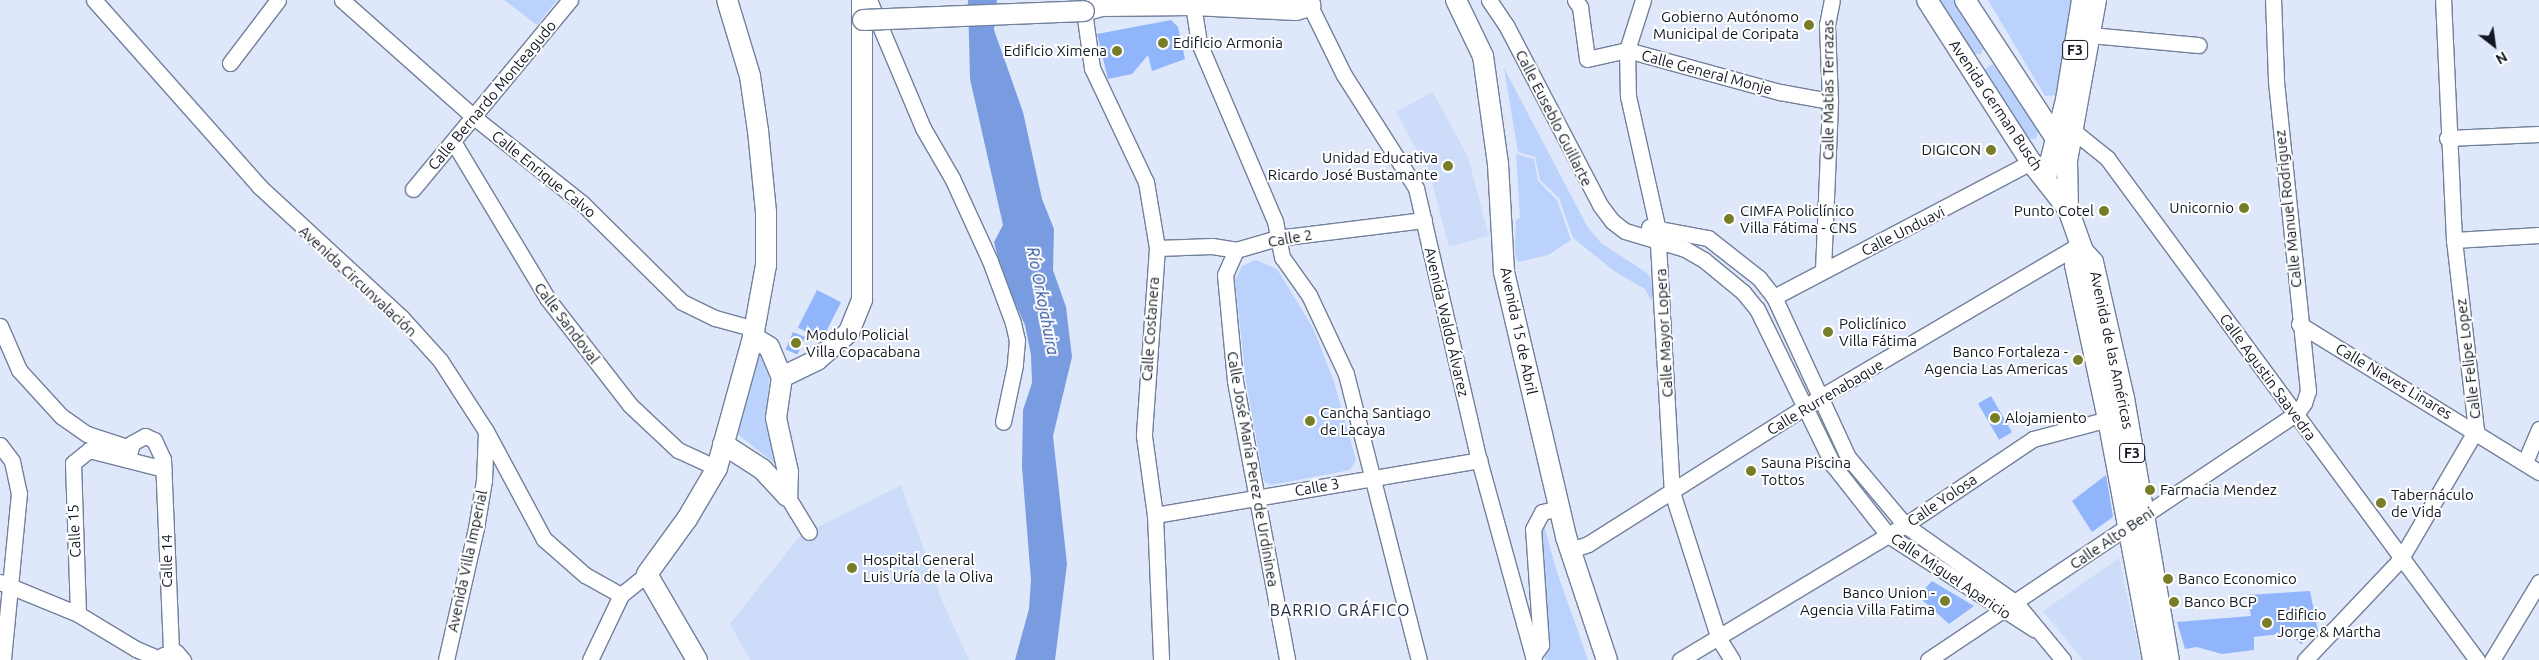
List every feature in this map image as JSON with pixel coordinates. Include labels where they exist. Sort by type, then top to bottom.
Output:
[{"type":"main road","points":[[697,660],[646,574],[687,519],[717,468],[754,333],[766,265],[766,212],[750,76],[727,0]]},
{"type":"main road","points":[[782,377],[811,364],[839,341],[857,317],[862,300],[862,0]]},
{"type":"main road","name":"Avenida 15 de Abril","points":[[1456,0],[1483,56],[1498,164],[1504,272],[1559,508],[1607,660]]},
{"type":"main road","name":"Avenida German Busch","points":[[1927,0],[2031,162],[2046,178],[2068,209]]},
{"type":"main road","name":"Avenida German Busch","points":[[1965,0],[2040,118],[2064,130],[2068,209]]},
{"type":"main road","name":"F3","points":[[2082,0],[2085,35]]},
{"type":"main road","name":"F3","points":[[2046,178],[2064,130],[2085,35],[2096,0]]},
{"type":"main road","points":[[862,20],[1084,11],[1101,6],[1193,5],[1270,10],[1310,3]]},
{"type":"main road","points":[[1970,69],[1998,51]]},
{"type":"main road","name":"Avenida de las Américas","points":[[2068,209],[2081,248],[2093,262],[2122,388],[2134,523],[2152,660]]},
{"type":"main road","name":"Avenida de las Américas","points":[[2081,248],[2075,265],[2108,419],[2169,660]]},
{"type":"main road","points":[[754,333],[769,347],[782,377],[776,418],[788,472],[788,496]]},
{"type":"main road","points":[[724,444],[762,469],[788,496]]},
{"type":"street","name":"Avenida Circunvalación","points":[[94,0],[259,186],[414,332],[460,388],[486,431],[544,539],[585,575],[621,595]]},
{"type":"street","points":[[230,62],[278,0]]},
{"type":"street","name":"Calle Enrique Calvo","points":[[342,0],[475,118],[583,204],[682,302],[714,318],[754,333]]},
{"type":"street","name":"Calle Bernardo Monteagudo","points":[[414,189],[475,118],[570,0]]},
{"type":"street","points":[[869,0],[923,128],[952,178],[990,261],[1013,323],[1017,340],[1015,365],[1003,422]]},
{"type":"street","name":"Calle Euseblo Guillarte","points":[[1489,0],[1506,25],[1600,205],[1625,231],[1658,244]]},
{"type":"street","name":"Calle General Monje","points":[[1575,0],[1580,7],[1587,59],[1627,50],[1780,92],[1830,101]]},
{"type":"street","name":"Calle Mayor Lopera","points":[[1644,0],[1627,50],[1633,128],[1657,226],[1672,492],[1720,639],[1732,660]]},
{"type":"street","name":"Calle Matías Terrazas","points":[[1823,270],[1830,101],[1826,25],[1832,0]]},
{"type":"street","name":"Calle Manuel Rodriguez","points":[[2273,0],[2276,80],[2299,324],[2308,391],[2296,414]]},
{"type":"street","name":"Calle Felipe Lopez","points":[[2305,660],[2400,560],[2476,430],[2454,240],[2447,138],[2443,0]]},
{"type":"street","name":"Avenida Waldo Álvarez","points":[[1310,3],[1344,75],[1416,188],[1479,460],[1534,658]]},
{"type":"street","points":[[1193,5],[1199,42],[1275,221],[1282,257],[1309,294],[1331,336],[1346,374],[1419,660]]},
{"type":"street","name":"Calle Costanera","points":[[1084,11],[1092,68],[1146,182],[1157,248],[1144,436],[1154,515],[1161,660]]},
{"type":"street","points":[[2085,35],[2198,45]]},
{"type":"street","name":"Calle Agustin Saavedra","points":[[2064,130],[2107,158],[2296,414],[2400,560],[2477,660]]},
{"type":"street","points":[[2447,138],[2539,134]]},
{"type":"street","name":"Calle Sandoval","points":[[454,143],[547,298],[630,405],[678,450],[717,468]]},
{"type":"street","name":"Calle Unduavi","points":[[1774,297],[1823,270],[1920,224],[2031,162]]},
{"type":"street","name":"Calle 2","points":[[1157,248],[1212,246],[1236,250],[1277,238],[1424,220]]},
{"type":"street","points":[[1625,231],[1657,226]]},
{"type":"street","name":"Calle Miguel Aparicio","points":[[1657,226],[1708,238],[1736,256],[1774,297],[1819,398],[1848,456],[1905,525],[2016,603],[2034,629],[2062,660]]},
{"type":"street","points":[[2454,240],[2539,235]]},
{"type":"street","name":"Calle Miguel Aparicio","points":[[1658,244],[1685,249],[1704,260],[1743,292],[1757,309],[1803,409],[1833,465],[1888,535],[2001,611],[2034,629]]},
{"type":"street","name":"Calle Rurrenabaque","points":[[1571,550],[1588,544],[1819,398],[2081,248]]},
{"type":"street","name":"Calle José María Perez de Urdininea","points":[[1236,250],[1225,274],[1235,380],[1286,660]]},
{"type":"street","name":"Calle Nieves Linares","points":[[2299,324],[2476,430],[2539,472]]},
{"type":"street","points":[[0,326],[19,370],[61,416],[87,434],[164,469]]},
{"type":"street","name":"Calle Alto Beni","points":[[1928,660],[2016,603],[2296,414]]},
{"type":"street","name":"Calle Yolosa","points":[[1680,660],[1720,639],[1905,525],[2033,439],[2108,419]]},
{"type":"street","points":[[2525,462],[2539,429]]},
{"type":"street","name":"Avenida Villa Imperial","points":[[446,660],[483,489],[486,431]]},
{"type":"street","points":[[129,454],[140,436],[150,437],[164,469]]},
{"type":"street","points":[[0,445],[12,461],[18,493],[5,584],[4,660]]},
{"type":"street","name":"Calle 15","points":[[78,614],[71,470],[83,453],[89,450],[129,454]]},
{"type":"street","name":"Calle 3","points":[[1154,515],[1371,476],[1479,460]]},
{"type":"street","name":"Calle 14","points":[[164,469],[168,658]]},
{"type":"street","points":[[788,496],[808,532]]},
{"type":"street","points":[[1534,658],[1541,645],[1533,529],[1542,512],[1559,508]]},
{"type":"street","points":[[590,660],[621,595],[646,574]]},
{"type":"street","points":[[2492,660],[2539,582]]},
{"type":"street","points":[[5,584],[78,614],[136,650],[168,658]]},
{"type":"shaded area","points":[[504,0],[557,0],[537,25]]},
{"type":"shaded area","points":[[1937,0],[1955,0],[1984,46],[1981,54],[1971,54]]},
{"type":"shaded area","points":[[1988,0],[2072,0],[2057,95],[2045,96]]},
{"type":"shaded area","points":[[1993,64],[2039,130],[2036,139],[2026,138],[1985,74],[1985,69]]},
{"type":"shaded area","points":[[1504,68],[1587,226],[1601,243],[1647,273],[1654,283],[1652,302],[1645,289],[1614,271],[1573,238],[1559,198],[1540,180],[1535,157],[1518,152]]},
{"type":"shaded area","name":"Unidad Educativa Ricardo José Bustamante","points":[[1433,92],[1468,157],[1489,236],[1449,247],[1430,175],[1396,112]]},
{"type":"shaded area","points":[[1516,154],[1534,159],[1538,181],[1557,200],[1571,240],[1548,255],[1518,262],[1515,253],[1516,220],[1520,218]]},
{"type":"shaded area","points":[[1256,260],[1277,269],[1313,328],[1334,382],[1356,460],[1350,470],[1271,485],[1264,481],[1246,382],[1235,280],[1242,266]]},
{"type":"shaded area","points":[[760,353],[771,362],[765,422],[778,466],[735,432],[755,356]]},
{"type":"shaded area","name":"Hospital General Luis Uría de la Oliva","points":[[901,485],[941,598],[969,660],[750,660],[730,624],[799,537]]},
{"type":"shaded area","points":[[1543,522],[1557,572],[1588,660],[1545,660],[1538,534]]},
{"type":"shaded area","points":[[2119,558],[2141,660],[2083,660],[2043,611]]},
{"type":"water","name":"Río Orkojahuira","points":[[968,0],[997,0],[994,30],[1023,112],[1042,199],[1054,229],[1053,270],[1066,307],[1072,357],[1053,436],[1067,564],[1055,660],[1015,660],[1029,609],[1031,580],[1022,467],[1023,410],[1032,383],[1031,355],[1025,325],[1003,277],[994,242],[1003,225],[970,79]]},
{"type":"building","points":[[1171,20],[1178,27],[1185,59],[1152,71],[1148,55],[1132,74],[1108,79],[1097,34]]},
{"type":"building","points":[[817,290],[841,302],[822,340],[798,327]]},
{"type":"building","name":"Modulo Policial Villa Copacabana","points":[[793,332],[805,337],[798,355],[786,349]]},
{"type":"building","name":"Alojamiento","points":[[1991,396],[2012,432],[1999,440],[1978,404]]},
{"type":"building","points":[[2106,475],[2113,517],[2092,532],[2072,501]]},
{"type":"building","name":"Banco Union - Agencia Villa Fatima","points":[[1932,581],[1974,606],[1949,624],[1918,596]]},
{"type":"building","name":"Edificio Jorge & Martha","points":[[2310,591],[2318,631],[2301,644],[2288,633],[2254,637],[2254,650],[2222,654],[2197,647],[2185,649],[2177,622],[2251,616],[2247,595]]},
{"type":"place","name":"Gobierno Autónomo Municipal de Coripata","points":[[1809,25]]},
{"type":"place","name":"Edificio Armonia","points":[[1163,43]]},
{"type":"place","name":"Edificio Ximena","points":[[1117,51]]},
{"type":"place","name":"DIGICON","points":[[1991,150]]},
{"type":"place","name":"Unidad Educativa Ricardo José Bustamante","points":[[1448,166]]},
{"type":"place","name":"Unicornio","points":[[2244,208]]},
{"type":"place","name":"Punto Cotel","points":[[2104,211]]},
{"type":"place","name":"CIMFA Policlínico Villa Fátima - CNS","points":[[1729,219]]},
{"type":"place","name":"Policlínico Villa Fátima","points":[[1828,332]]},
{"type":"place","name":"Modulo Policial Villa Copacabana","points":[[796,343]]},
{"type":"place","name":"Banco Fortaleza - Agencia Las Americas","points":[[2078,360]]},
{"type":"place","name":"Alojamiento","points":[[1995,418]]},
{"type":"place","name":"Cancha Santiago de Lacaya","points":[[1310,421]]},
{"type":"place","name":"Sauna Piscina Tottos","points":[[1751,471]]},
{"type":"place","name":"Farmacia Mendez","points":[[2150,490]]},
{"type":"place","name":"Tabernáculo de Vida","points":[[2381,503]]},
{"type":"place","name":"Hospital General Luis Uría de la Oliva","points":[[852,568]]},
{"type":"place","name":"Banco Economico","points":[[2168,579]]},
{"type":"place","name":"Banco Union - Agencia Villa Fatima","points":[[1945,601]]},
{"type":"place","name":"Banco BCP","points":[[2174,602]]},
{"type":"place","name":"Edificio Jorge & Martha","points":[[2267,623]]},
{"type":"district","name":"BARRIO GRÁFICO","points":[[1340,610]]}]
